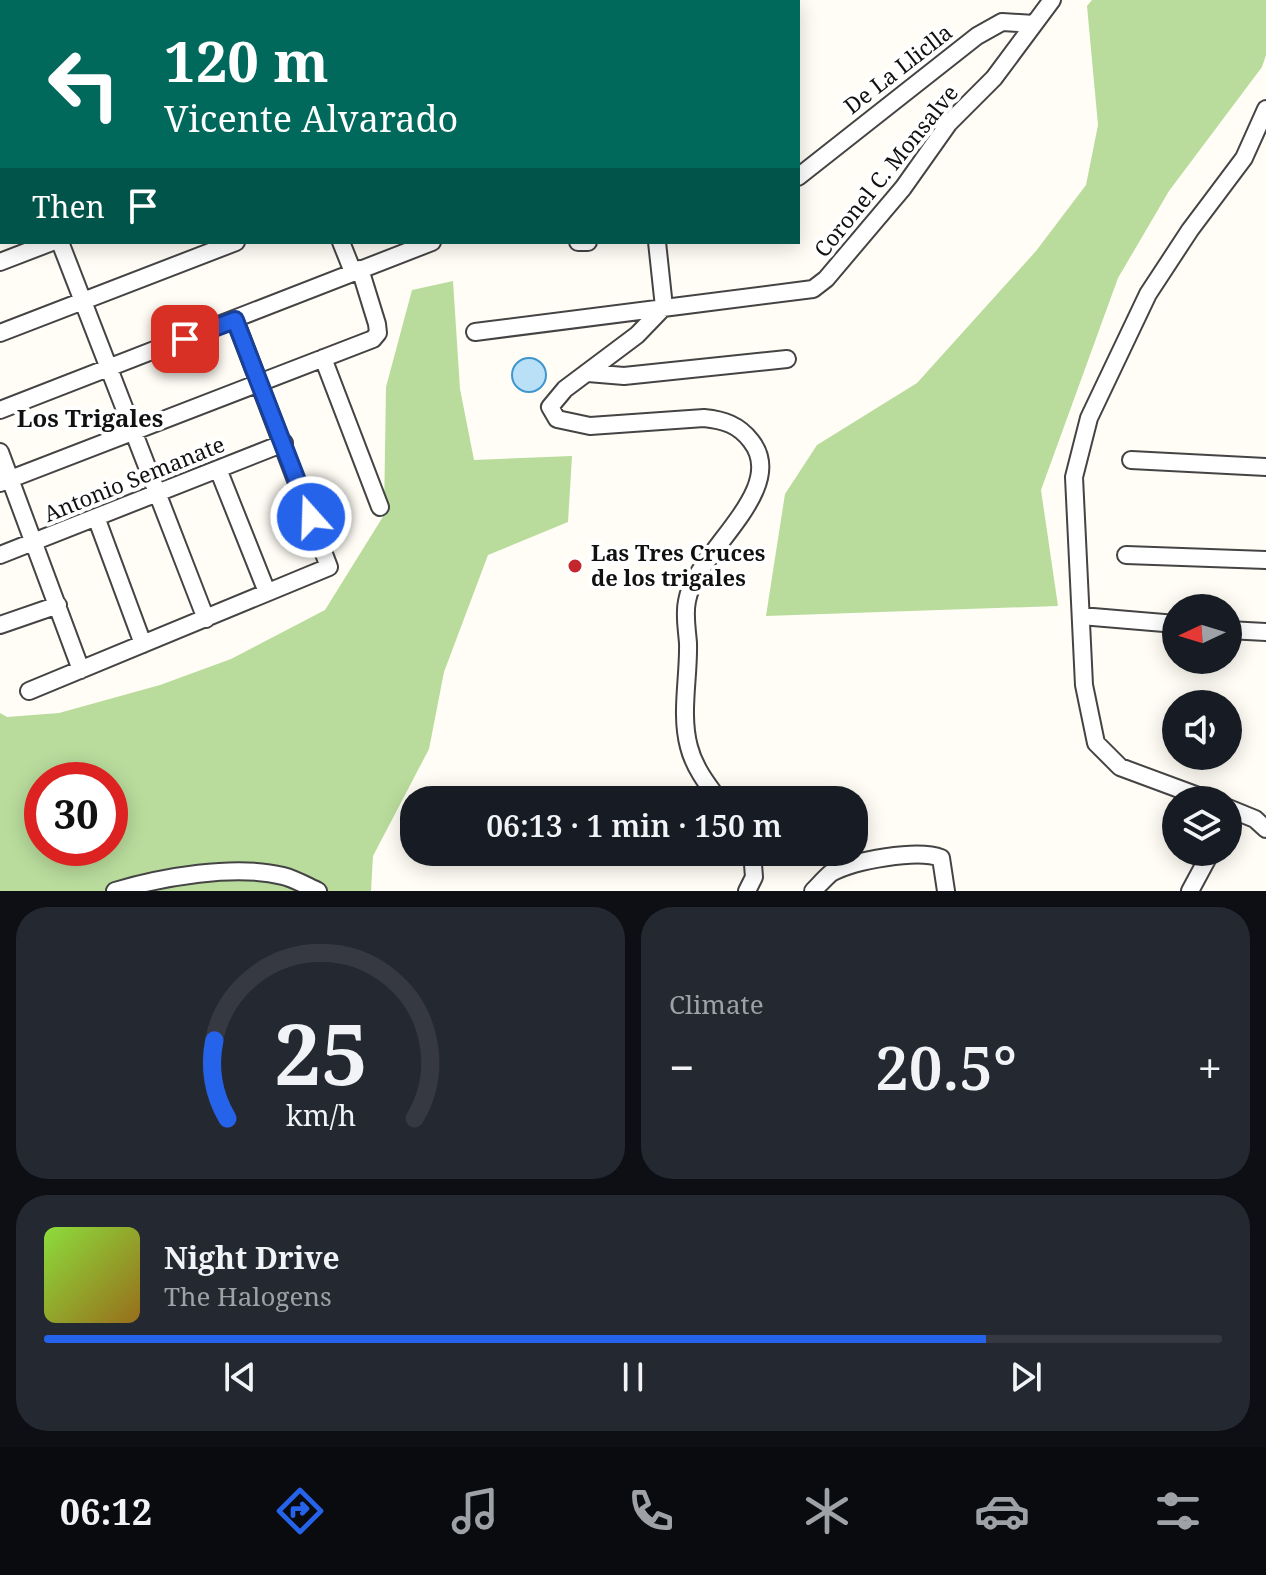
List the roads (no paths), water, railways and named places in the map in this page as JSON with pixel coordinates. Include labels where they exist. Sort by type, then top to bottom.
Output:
[{"type":"street","name":"Coronel C. Monsalve","points":[[475,332],[813,289],[826,279],[903,188],[949,123],[994,78],[1052,0]]},
{"type":"street","name":"De La Lliclla","points":[[800,175],[977,36],[1002,22],[1034,24]]},
{"type":"street","points":[[1171,786],[1120,767],[1096,743],[1084,685],[1074,477],[1089,418],[1148,294],[1190,230],[1244,158],[1266,109]]},
{"type":"street","points":[[0,262],[47,244]]},
{"type":"street","points":[[61,244],[206,619]]},
{"type":"street","points":[[0,333],[231,244]]},
{"type":"street","points":[[6,481],[373,339],[378,333],[357,270],[342,244]]},
{"type":"street","points":[[0,410],[427,244]]},
{"type":"street","points":[[657,244],[664,307],[617,352],[551,401],[551,414],[557,419],[590,426],[704,418],[721,420],[735,426],[757,448],[761,472],[752,500],[701,566],[687,599],[686,725],[689,748],[709,786]]},
{"type":"street","points":[[29,691],[329,567],[235,320]]},
{"type":"street","points":[[617,352],[616,367],[624,376]]},
{"type":"street","points":[[323,358],[380,507]]},
{"type":"street","points":[[588,373],[624,376],[787,359]]},
{"type":"street","name":"Antonio Semanate","points":[[0,555],[284,443]]},
{"type":"street","points":[[0,452],[6,481],[35,542],[81,670]]},
{"type":"street","points":[[1131,460],[1266,467]]},
{"type":"street","points":[[218,469],[267,592]]},
{"type":"street","points":[[96,517],[143,644]]},
{"type":"street","points":[[1126,555],[1266,560]]},
{"type":"street","points":[[0,625],[58,605]]},
{"type":"street","points":[[1081,616],[1162,623]]},
{"type":"street","points":[[1242,631],[1266,632]]},
{"type":"street","points":[[1242,816],[1255,819],[1266,829]]},
{"type":"street","points":[[813,891],[830,874],[854,864],[928,853],[941,858],[946,891]]},
{"type":"street","points":[[747,891],[754,877],[753,866]]},
{"type":"street","points":[[1190,891],[1203,866]]},
{"type":"street","points":[[115,891],[189,875],[253,873],[284,876],[318,891]]},
{"type":"water","points":[[529,358],[541,363],[546,375],[541,387],[529,392],[517,387],[512,375],[517,363]]},
{"type":"place","name":"Las Tres Cruces de los trigales","points":[[575,566]]},
{"type":"district","name":"Los Trigales","points":[[90,419]]}]
